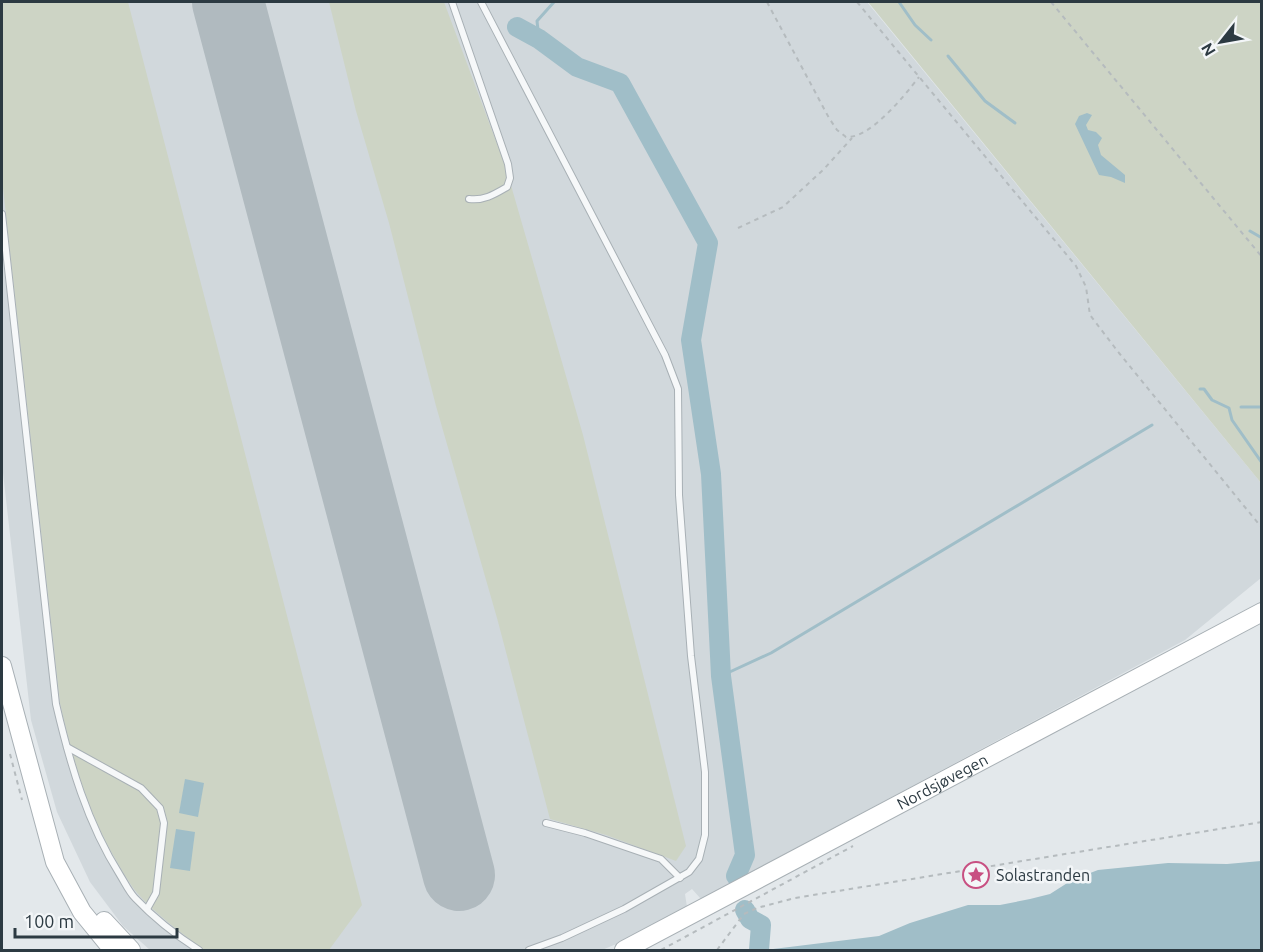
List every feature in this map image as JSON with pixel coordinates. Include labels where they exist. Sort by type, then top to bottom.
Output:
[{"type":"main road","name":"Nordsjøvegen","points":[[624,951],[1262,612]]},
{"type":"main road","points":[[2,666],[55,862],[82,912],[113,951]]},
{"type":"main road","points":[[45,827],[73,879],[90,904],[131,951]]},
{"type":"lane","points":[[452,2],[508,164],[510,178],[507,187],[491,196],[477,200],[469,199]]},
{"type":"lane","points":[[481,2],[665,355],[678,389],[679,495],[691,656],[705,772],[705,835],[699,859],[689,872],[624,909],[529,951]]},
{"type":"lane","points":[[2,214],[56,704],[66,747],[91,822],[134,897],[182,939],[200,951]]},
{"type":"lane","points":[[66,747],[141,788],[160,808],[164,823],[156,893],[147,909]]},
{"type":"lane","points":[[546,823],[585,832],[661,859],[680,878]]},
{"type":"path","points":[[767,2],[829,118],[841,134],[852,138]]},
{"type":"path","points":[[857,2],[1076,266],[1086,287],[1090,315],[1262,528]]},
{"type":"path","points":[[1051,2],[1262,256]]},
{"type":"path","points":[[738,228],[783,207],[824,170],[852,138],[877,123],[919,77]]},
{"type":"path","points":[[717,951],[744,915],[757,908],[795,898],[1262,822]]},
{"type":"shaded area","points":[[2,2],[867,2],[1261,483],[1261,578],[1185,640],[701,899],[692,889],[685,894],[687,907],[633,937],[602,950],[150,950],[123,926],[90,882],[57,812],[31,720],[2,464]]},
{"type":"green space","points":[[2,2],[128,2],[362,905],[329,950],[206,950],[201,948],[160,916],[134,889],[103,837],[81,781],[60,703],[2,179]]},
{"type":"green space","points":[[329,2],[444,2],[506,168],[583,435],[686,846],[676,861],[606,835],[550,819],[497,618],[436,406],[389,223],[356,111]]},
{"type":"green space","points":[[868,2],[1261,2],[1261,483]]},
{"type":"water","points":[[1087,113],[1092,115],[1086,125],[1088,130],[1096,132],[1102,138],[1098,145],[1101,155],[1125,175],[1125,183],[1099,175],[1075,124],[1079,116]]},
{"type":"water","points":[[185,779],[204,783],[198,817],[179,813]]},
{"type":"water","points":[[176,829],[195,832],[190,871],[170,868]]},
{"type":"water","points":[[1261,861],[1261,950],[765,950],[879,936],[910,923],[968,905],[1000,905],[1050,894],[1072,880],[1098,870],[1168,863],[1227,864]]},
{"type":"waterway","points":[[539,39],[537,21],[554,2]]},
{"type":"waterway","points":[[899,2],[915,25],[931,40]]},
{"type":"waterway","points":[[517,27],[539,39],[577,67],[620,83],[708,243],[691,340],[711,474],[721,676],[745,855],[736,876]]},
{"type":"waterway","points":[[948,56],[985,101],[1015,123]]},
{"type":"waterway","points":[[1250,231],[1262,238]]},
{"type":"waterway","points":[[1200,389],[1204,389],[1212,400],[1229,408],[1232,420],[1262,463]]},
{"type":"waterway","points":[[1241,407],[1262,407]]},
{"type":"waterway","points":[[721,676],[771,653],[1152,425]]},
{"type":"waterway","points":[[745,910],[750,919],[761,925],[759,950]]},
{"type":"runway","points":[[228,2],[459,875]]},
{"type":"place","name":"Solastranden","points":[[976,875]]}]
